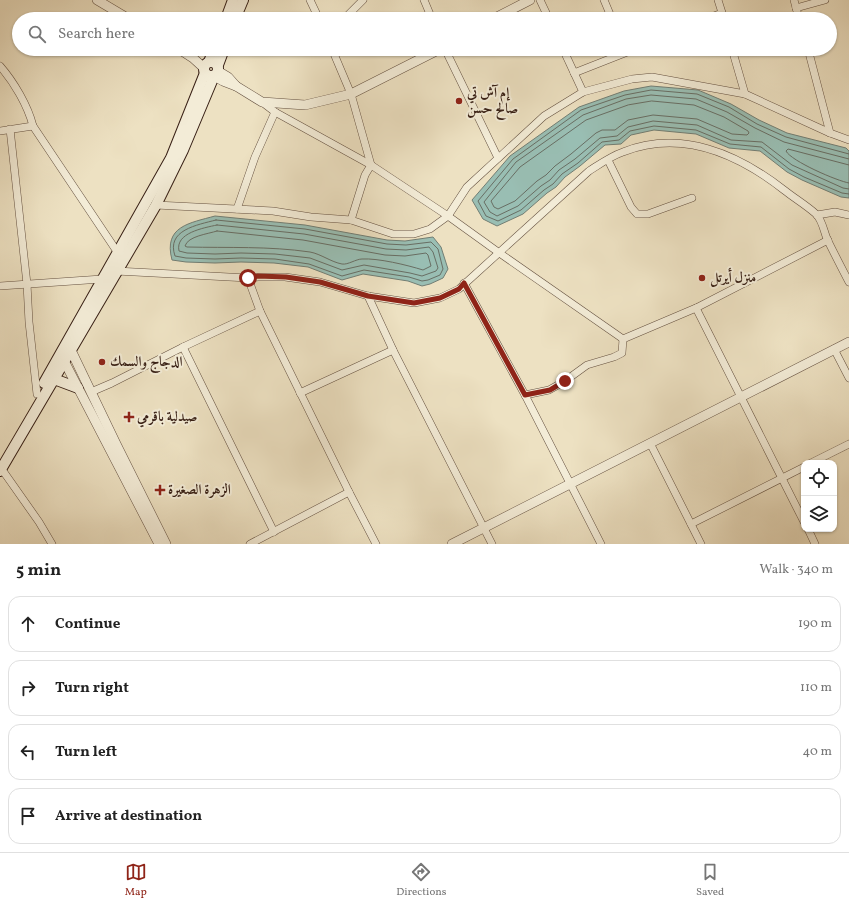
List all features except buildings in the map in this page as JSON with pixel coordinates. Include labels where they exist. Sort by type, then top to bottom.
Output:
[{"type":"main road","points":[[229,12],[233,0]]},
{"type":"main road","points":[[238,12],[242,0]]},
{"type":"main road","points":[[0,457],[37,394],[69,346],[156,205],[183,150],[211,69],[213,56]]},
{"type":"main road","points":[[69,346],[102,279],[171,158],[211,69],[219,56]]},
{"type":"main road","points":[[1,469],[54,379],[62,357]]},
{"type":"main road","points":[[54,379],[78,388]]},
{"type":"street","points":[[97,0],[105,3],[118,12]]},
{"type":"street","points":[[310,0],[316,12]]},
{"type":"street","points":[[351,12],[363,0]]},
{"type":"street","points":[[424,0],[429,12]]},
{"type":"street","points":[[507,12],[530,0]]},
{"type":"street","points":[[540,0],[546,12]]},
{"type":"street","points":[[604,0],[609,12]]},
{"type":"street","points":[[718,0],[722,12]]},
{"type":"street","points":[[794,0],[797,12]]},
{"type":"street","points":[[796,8],[825,0]]},
{"type":"street","points":[[190,56],[200,59],[223,81],[236,86],[275,112],[371,165],[448,216],[623,339]]},
{"type":"street","points":[[335,56],[351,94],[371,165],[365,175],[351,220]]},
{"type":"street","points":[[262,102],[305,104],[351,94],[426,56]]},
{"type":"street","points":[[448,56],[498,158]]},
{"type":"street","points":[[566,56],[583,92]]},
{"type":"street","points":[[574,72],[613,56]]},
{"type":"street","points":[[734,56],[745,94]]},
{"type":"street","points":[[810,56],[830,133]]},
{"type":"street","points":[[0,66],[8,75],[30,113],[33,126],[118,253]]},
{"type":"street","points":[[156,205],[274,211],[311,217],[351,220],[393,234],[414,234],[430,229],[448,216],[467,187],[544,116],[583,92],[632,79],[652,77],[745,94],[830,133],[849,140]]},
{"type":"street","points":[[237,209],[255,157],[275,112]]},
{"type":"street","points":[[0,131],[33,126]]},
{"type":"street","points":[[10,130],[27,284],[29,322],[37,394]]},
{"type":"street","points":[[116,271],[248,278],[258,276],[286,277],[320,282],[368,296],[414,303],[440,298],[459,289],[589,171],[622,152],[637,147],[683,143],[703,147],[727,155],[764,175],[817,215],[849,282]]},
{"type":"street","points":[[608,160],[630,207],[637,214],[648,214],[692,198]]},
{"type":"street","points":[[817,215],[835,212],[849,215]]},
{"type":"street","points":[[623,339],[696,308],[828,240]]},
{"type":"street","points":[[248,278],[260,310],[376,544]]},
{"type":"street","points":[[0,286],[102,279]]},
{"type":"street","points":[[464,283],[525,395],[602,544]]},
{"type":"street","points":[[368,296],[393,350],[492,544]]},
{"type":"street","points":[[696,308],[801,516]]},
{"type":"street","points":[[91,392],[260,310]]},
{"type":"street","points":[[525,395],[550,390],[587,365],[622,353],[623,339]]},
{"type":"street","points":[[452,544],[849,342]]},
{"type":"street","points":[[69,346],[166,544]]},
{"type":"street","points":[[183,347],[274,532]]},
{"type":"street","points":[[834,349],[849,378]]},
{"type":"street","points":[[300,393],[393,350]]},
{"type":"street","points":[[62,357],[159,544]]},
{"type":"street","points":[[650,443],[701,544]]},
{"type":"street","points":[[817,460],[849,444]]},
{"type":"street","points":[[691,524],[801,468]]},
{"type":"street","points":[[1,469],[36,518],[52,544]]},
{"type":"street","points":[[250,544],[349,492]]},
{"type":"street","points":[[809,532],[815,544]]},
{"type":"water","points":[[651,86],[698,90],[731,104],[759,120],[787,133],[846,148],[849,151],[849,198],[841,197],[802,180],[787,172],[760,151],[729,148],[696,134],[654,130],[631,135],[621,144],[605,145],[565,177],[556,187],[523,214],[497,226],[483,219],[472,200],[510,156],[579,107],[624,91]]},
{"type":"water","points":[[215,216],[305,225],[387,240],[405,241],[433,237],[441,247],[448,269],[443,278],[422,286],[408,281],[363,274],[342,280],[308,267],[274,263],[215,263],[172,260],[170,249],[171,240],[175,233],[188,224]]},
{"type":"place","name":"إم آش تي صالح حسن","points":[[459,101]]},
{"type":"place","name":"منزل أيرتل","points":[[702,278]]},
{"type":"place","name":"الدجاج والسمك","points":[[102,362]]},
{"type":"place","name":"صيدلية باقرمي","points":[[129,417]]},
{"type":"place","name":"الزهرة الصغيرة","points":[[160,490]]},
{"type":"route","points":[[248,278],[258,276],[286,277],[320,282],[368,296],[414,303],[440,298],[459,289],[464,283],[525,395],[550,390],[565,381]]}]
